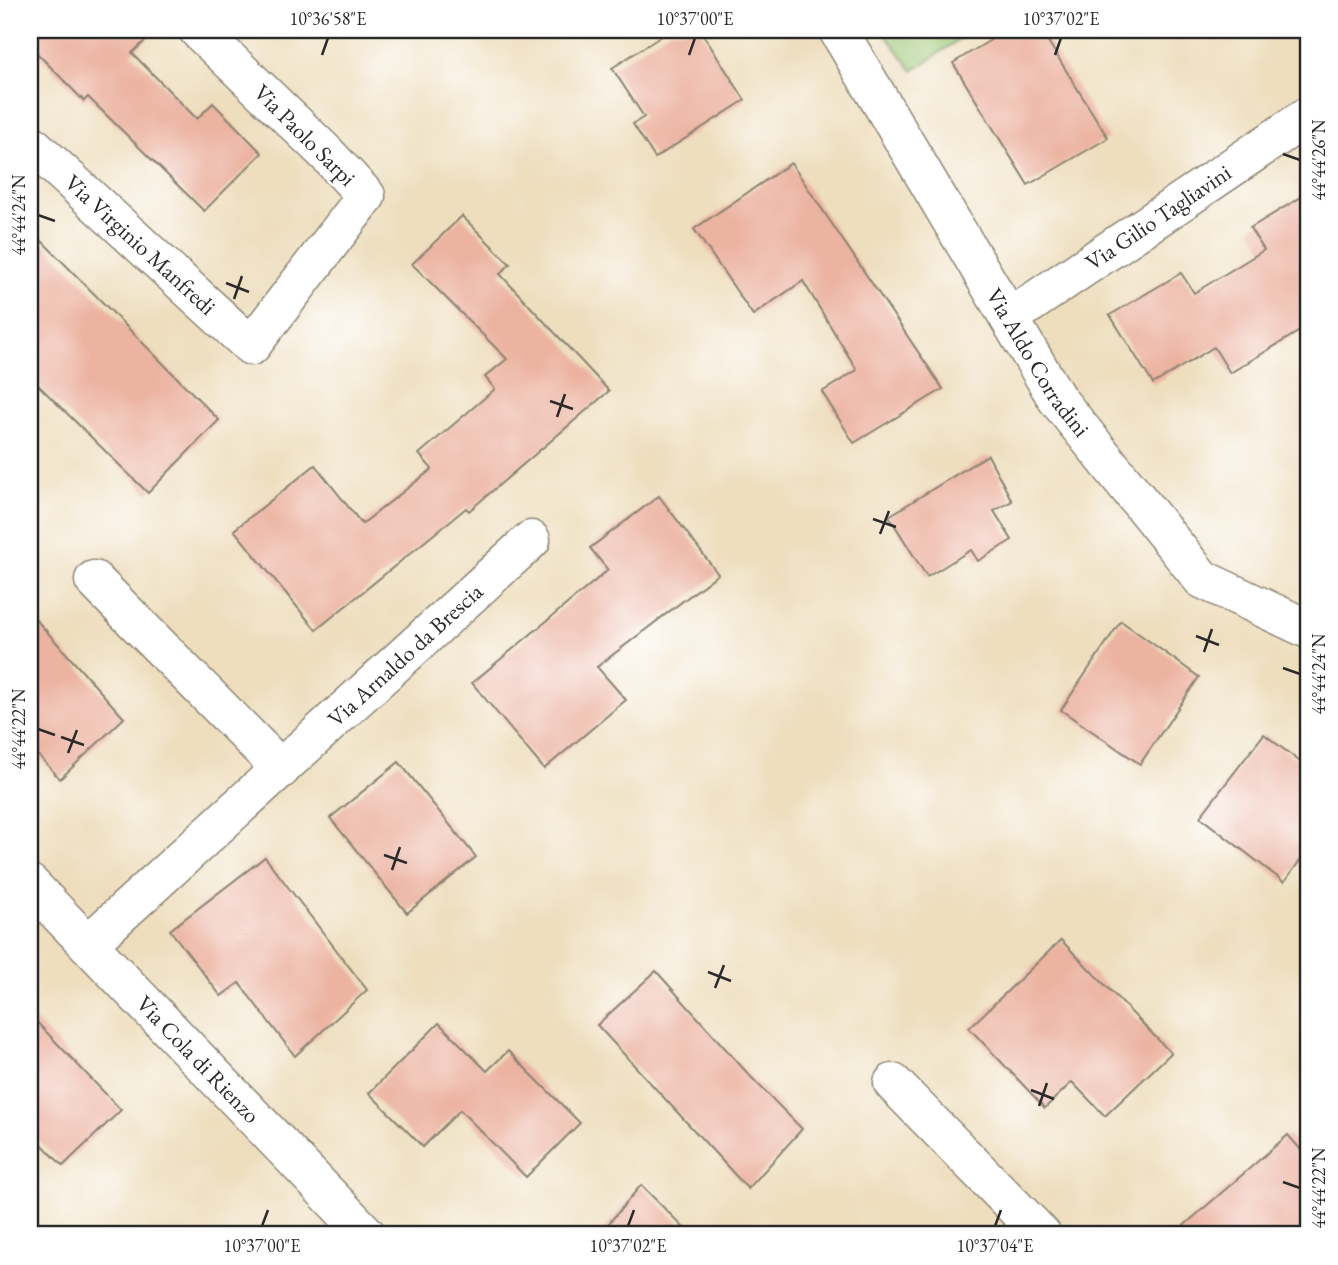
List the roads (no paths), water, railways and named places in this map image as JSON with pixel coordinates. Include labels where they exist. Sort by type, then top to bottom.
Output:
[{"type":"street","name":"Via Paolo Sarpi","points":[[198,30],[326,153],[366,196],[251,346]]},
{"type":"street","name":"Via Aldo Corradini","points":[[838,30],[1057,399],[1202,579],[1308,629]]},
{"type":"street","name":"Via Gilio Tagliavini","points":[[1009,318],[1308,116]]},
{"type":"street","name":"Via Virginio Manfredi","points":[[30,143],[251,346]]},
{"type":"street","name":"Via Arnaldo da Brescia","points":[[88,944],[531,540]]},
{"type":"street","points":[[94,580],[281,769]]},
{"type":"street","name":"Via Cola di Rienzo","points":[[30,884],[367,1235]]},
{"type":"street","points":[[893,1083],[1042,1235]]}]
